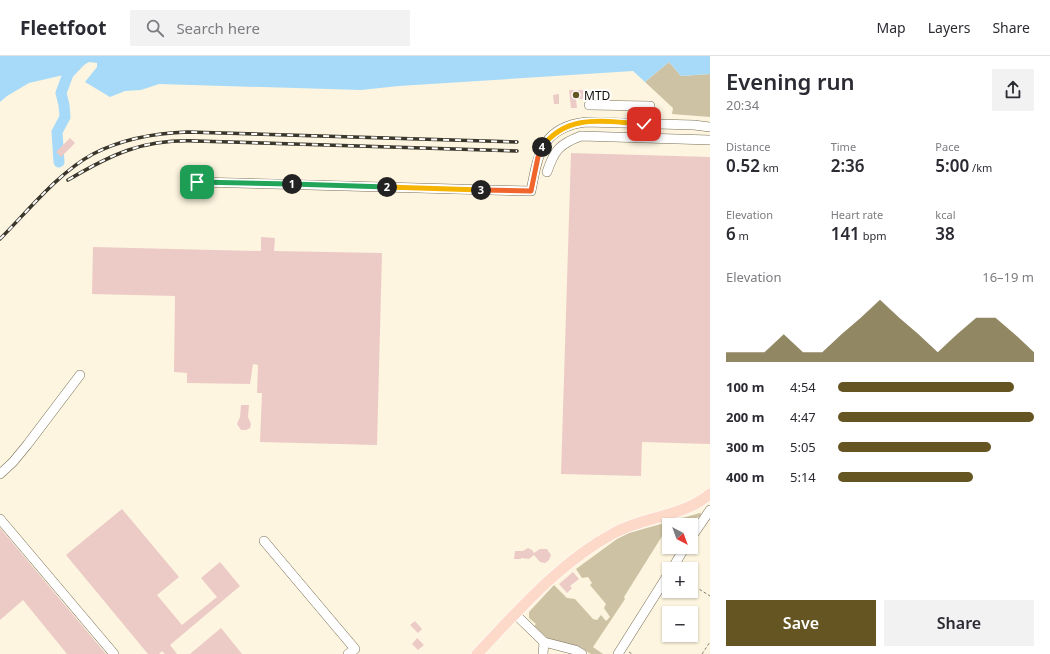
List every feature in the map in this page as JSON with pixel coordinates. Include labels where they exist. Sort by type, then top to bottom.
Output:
[{"type":"main road","points":[[477,654],[543,586],[596,544],[615,532],[640,522],[682,510],[708,499]]},
{"type":"street","points":[[589,105],[650,106],[651,124]]},
{"type":"street","points":[[197,182],[531,191],[538,157],[542,148],[554,134],[565,127],[576,123],[586,122],[710,127]]},
{"type":"street","points":[[547,172],[551,160],[558,149],[567,141],[581,136],[710,140]]},
{"type":"street","points":[[0,474],[13,462],[27,445],[80,375]]},
{"type":"street","points":[[698,528],[710,510]]},
{"type":"street","points":[[0,519],[114,654]]},
{"type":"street","points":[[264,541],[355,649],[348,654]]},
{"type":"street","points":[[618,654],[662,584]]},
{"type":"street","points":[[516,614],[544,642],[575,650],[582,654]]},
{"type":"street","points":[[543,654],[544,642]]},
{"type":"path","points":[[698,588],[710,596]]},
{"type":"path","points":[[702,654],[710,642]]},
{"type":"shaded area","points":[[669,62],[681,76],[710,74],[710,117],[672,114],[673,108],[645,82]]},
{"type":"shaded area","points":[[700,513],[703,515],[701,518],[682,518]]},
{"type":"shaded area","points":[[662,524],[662,536],[624,597],[625,599],[593,647],[603,654],[591,654],[579,647],[547,638],[534,626],[536,624],[529,618],[529,612],[554,585],[567,598],[575,599],[593,619],[597,620],[601,615],[606,621],[610,617],[604,608],[606,604],[590,585],[592,583],[588,577],[582,578],[576,569],[617,539],[629,533]]},
{"type":"water","points":[[0,56],[710,56],[710,74],[681,76],[669,62],[645,82],[633,71],[399,86],[361,90],[159,84],[141,90],[125,91],[110,97],[85,82],[97,67],[97,63],[89,62],[68,74],[29,83],[0,102]]},
{"type":"building","name":"MTD","points":[[569,90],[584,90],[584,99],[576,99],[577,108],[571,108]]},
{"type":"building","points":[[559,94],[559,104],[554,104],[553,95]]},
{"type":"building","points":[[70,138],[75,143],[61,157],[56,152]]},
{"type":"building","points":[[571,153],[710,157],[710,444],[642,442],[641,476],[561,474]]},
{"type":"building","points":[[261,237],[275,238],[274,251],[382,253],[377,445],[260,442],[262,393],[257,393],[258,365],[253,364],[250,384],[187,383],[187,373],[174,372],[175,296],[92,294],[93,247],[261,251]]},
{"type":"building","points":[[241,405],[249,405],[248,417],[251,424],[250,428],[246,430],[241,430],[237,424],[240,417]]},
{"type":"building","points":[[122,509],[179,577],[157,595],[182,625],[217,597],[201,578],[220,562],[240,586],[170,645],[177,654],[165,654],[162,651],[159,654],[148,654],[66,555]]},
{"type":"building","points":[[0,528],[106,654],[67,654],[23,600],[0,620]]},
{"type":"building","points":[[528,548],[534,553],[540,549],[547,549],[551,555],[549,560],[545,563],[540,562],[534,555],[529,559],[514,559],[515,551],[523,551]]},
{"type":"building","points":[[573,572],[579,579],[570,586],[572,588],[567,593],[559,584]]},
{"type":"building","points":[[415,621],[422,629],[418,633],[410,625]]},
{"type":"building","points":[[221,628],[242,654],[190,654]]},
{"type":"building","points":[[417,638],[424,645],[418,650],[412,644]]},
{"type":"waterway","points":[[59,162],[57,132],[65,117],[61,93],[68,74],[85,56]]},
{"type":"railway","points":[[0,239],[56,182],[80,162],[115,144],[151,135],[188,132],[517,142]]},
{"type":"railway","points":[[68,180],[99,163],[129,150],[177,141],[517,151]]},
{"type":"place","name":"MTD","points":[[576,95]]},
{"type":"route","points":[[197,182],[531,191],[538,157],[542,148],[547,140],[565,127],[576,123],[586,122],[644,124]]}]
